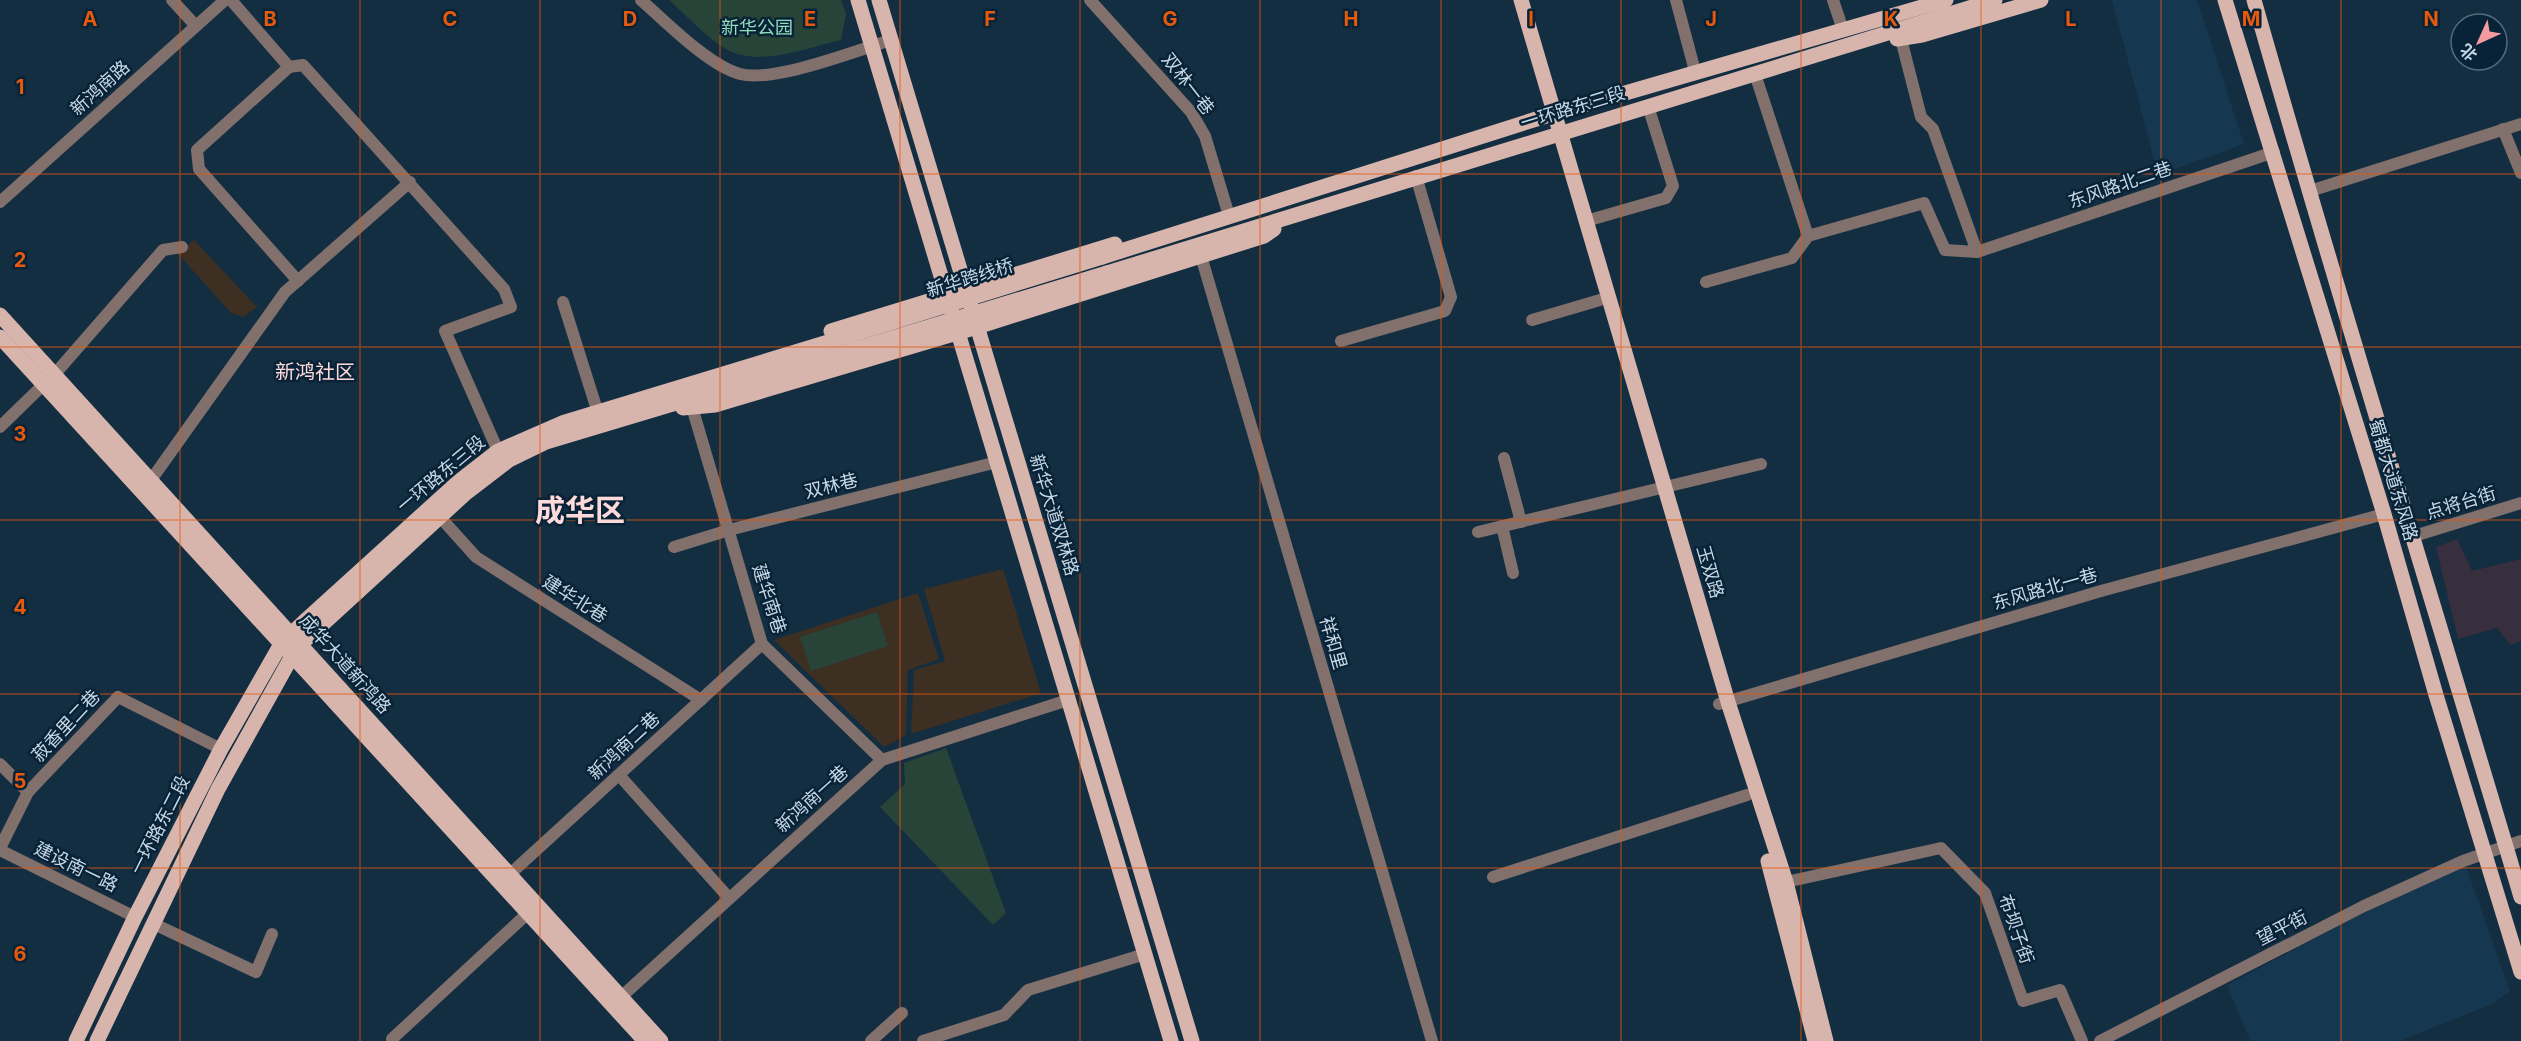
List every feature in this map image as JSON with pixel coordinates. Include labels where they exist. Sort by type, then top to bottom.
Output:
[{"type":"main road","points":[[858,0],[1171,1041]]},
{"type":"main road","name":"新华大道双林路","points":[[879,0],[1192,1041]]},
{"type":"main road","points":[[1511,0],[1550,115]]},
{"type":"main road","points":[[1521,0],[1550,115]]},
{"type":"main road","points":[[1860,26],[1913,0]]},
{"type":"main road","points":[[1860,26],[1946,0]]},
{"type":"main road","points":[[1867,41],[1995,0]]},
{"type":"main road","points":[[1867,41],[1922,35],[2041,0]]},
{"type":"main road","name":"蜀都大道东风路","points":[[2225,0],[2274,152],[2521,972]]},
{"type":"main road","name":"蜀都大道东风路","points":[[2255,0],[2411,537],[2484,767],[2521,897]]},
{"type":"main road","name":"一环路东三段","points":[[1286,200],[1695,71],[1860,26]]},
{"type":"main road","name":"一环路东三段","points":[[1291,217],[1416,176],[1867,41]]},
{"type":"main road","name":"玉双路","points":[[1550,115],[1586,221],[1660,489],[1775,885],[1815,1041]]},
{"type":"main road","name":"玉双路","points":[[1556,134],[1600,300],[1660,489]]},
{"type":"main road","points":[[649,405],[716,367],[1227,209],[1254,202],[1286,200]]},
{"type":"main road","name":"新华跨线桥","points":[[852,343],[1102,257],[1286,200]]},
{"type":"main road","points":[[649,405],[692,407],[715,405],[978,327],[1264,236],[1291,217]]},
{"type":"main road","name":"新华跨线桥","points":[[852,343],[1107,273],[1291,217]]},
{"type":"main road","name":"成华大道新鸿路","points":[[0,315],[49,380],[291,644],[510,874],[661,1041]]},
{"type":"main road","name":"成华大道新鸿路","points":[[0,337],[49,380],[151,480],[291,644],[528,913],[645,1041]]},
{"type":"main road","points":[[649,405],[852,343]]},
{"type":"main road","name":"一环路东三段","points":[[291,644],[457,483],[498,451],[542,430],[598,413],[649,405]]},
{"type":"main road","name":"一环路东三段","points":[[291,644],[490,473],[531,448],[649,405]]},
{"type":"main road","name":"一环路东二段","points":[[76,1041],[135,917],[221,749],[291,644]]},
{"type":"main road","name":"一环路东二段","points":[[97,1041],[218,789],[291,644]]},
{"type":"main road","name":"玉双路","points":[[1723,703],[1786,882],[1826,1041]]},
{"type":"street","points":[[172,0],[196,26]]},
{"type":"street","name":"新鸿南路","points":[[0,202],[225,0]]},
{"type":"street","points":[[231,0],[289,67]]},
{"type":"street","points":[[641,0],[705,54],[739,74],[768,75],[891,40]]},
{"type":"street","name":"双林一巷","points":[[1090,0],[1191,112],[1205,135],[1227,209]]},
{"type":"street","points":[[1676,0],[1695,71]]},
{"type":"street","points":[[1833,0],[1843,30]]},
{"type":"street","points":[[1901,39],[1921,117],[1933,129],[1977,252]]},
{"type":"street","points":[[298,281],[199,169],[197,150],[289,67],[303,65],[504,289],[511,308],[444,331],[498,451]]},
{"type":"street","points":[[1706,282],[1792,258],[1808,236],[1755,74]]},
{"type":"street","points":[[1586,221],[1666,198],[1673,186],[1648,106]]},
{"type":"street","points":[[2310,190],[2521,124]]},
{"type":"street","points":[[2503,129],[2521,173]]},
{"type":"street","name":"东风路北二巷","points":[[1808,236],[1924,203],[1945,250],[1977,252],[2274,152]]},
{"type":"street","points":[[1341,341],[1445,311],[1451,297],[1416,176]]},
{"type":"street","points":[[151,480],[285,292],[410,182]]},
{"type":"street","points":[[0,427],[49,380],[163,250],[182,247]]},
{"type":"street","name":"祥和里","points":[[1201,256],[1432,1041]]},
{"type":"street","points":[[1532,320],[1600,300]]},
{"type":"street","points":[[563,302],[598,413]]},
{"type":"street","name":"建华南巷","points":[[692,407],[762,644],[882,760]]},
{"type":"street","points":[[1504,458],[1521,522]]},
{"type":"street","name":"双林巷","points":[[674,547],[729,530],[997,462]]},
{"type":"street","points":[[1478,532],[1761,464]]},
{"type":"street","name":"点将台街","points":[[2411,537],[2521,503]]},
{"type":"street","name":"东风路北一巷","points":[[1723,703],[2090,594],[2384,514]]},
{"type":"street","name":"建华北巷","points":[[440,517],[476,557],[700,700]]},
{"type":"street","points":[[1502,526],[1513,573]]},
{"type":"street","name":"新鸿南二巷","points":[[510,874],[762,644]]},
{"type":"street","name":"菽香里二巷","points":[[0,849],[28,792],[118,697],[221,749]]},
{"type":"street","name":"新鸿南一巷","points":[[621,997],[882,760],[1068,700]]},
{"type":"street","points":[[0,764],[28,792]]},
{"type":"street","points":[[619,775],[729,898]]},
{"type":"street","points":[[1493,877],[1748,795]]},
{"type":"street","name":"望平街","points":[[2100,1041],[2364,906],[2484,852],[2521,841]]},
{"type":"street","name":"布坝子街","points":[[1786,882],[1941,848],[1985,893],[2022,1001],[2060,990],[2082,1041]]},
{"type":"street","name":"建设南一路","points":[[0,849],[135,917]]},
{"type":"street","points":[[392,1039],[528,913]]},
{"type":"street","points":[[154,924],[256,972],[272,934]]},
{"type":"street","points":[[922,1041],[1004,1015],[1028,990],[1145,954]]},
{"type":"street","points":[[871,1041],[902,1013]]},
{"type":"shaded area","points":[[2112,0],[2197,0],[2244,144],[2158,175]]},
{"type":"shaded area","points":[[194,240],[257,307],[243,317],[231,313],[178,254]]},
{"type":"shaded area","points":[[2457,539],[2472,571],[2521,559],[2521,641],[2510,645],[2497,628],[2458,639],[2436,547]]},
{"type":"shaded area","points":[[1003,569],[1041,693],[911,734],[914,670],[945,661],[924,589]]},
{"type":"shaded area","points":[[918,593],[939,659],[908,670],[906,735],[884,747],[774,640]]},
{"type":"shaded area","points":[[2465,864],[2510,991],[2490,1005],[2399,1041],[2250,1041],[2227,985],[2350,920]]},
{"type":"green space","name":"新华公园","points":[[669,0],[841,0],[846,14],[841,40],[780,55],[749,56],[734,53],[721,46]]},
{"type":"green space","points":[[877,612],[888,646],[811,671],[800,637]]},
{"type":"green space","points":[[946,748],[1006,913],[993,925],[880,807],[905,784],[904,763]]},
{"type":"pier","points":[[2521,1018],[2521,1041],[2496,1041],[2493,1029]]},
{"type":"district","name":"新鸿社区","points":[[315,372]]},
{"type":"district","name":"成华区","points":[[580,511]]}]
